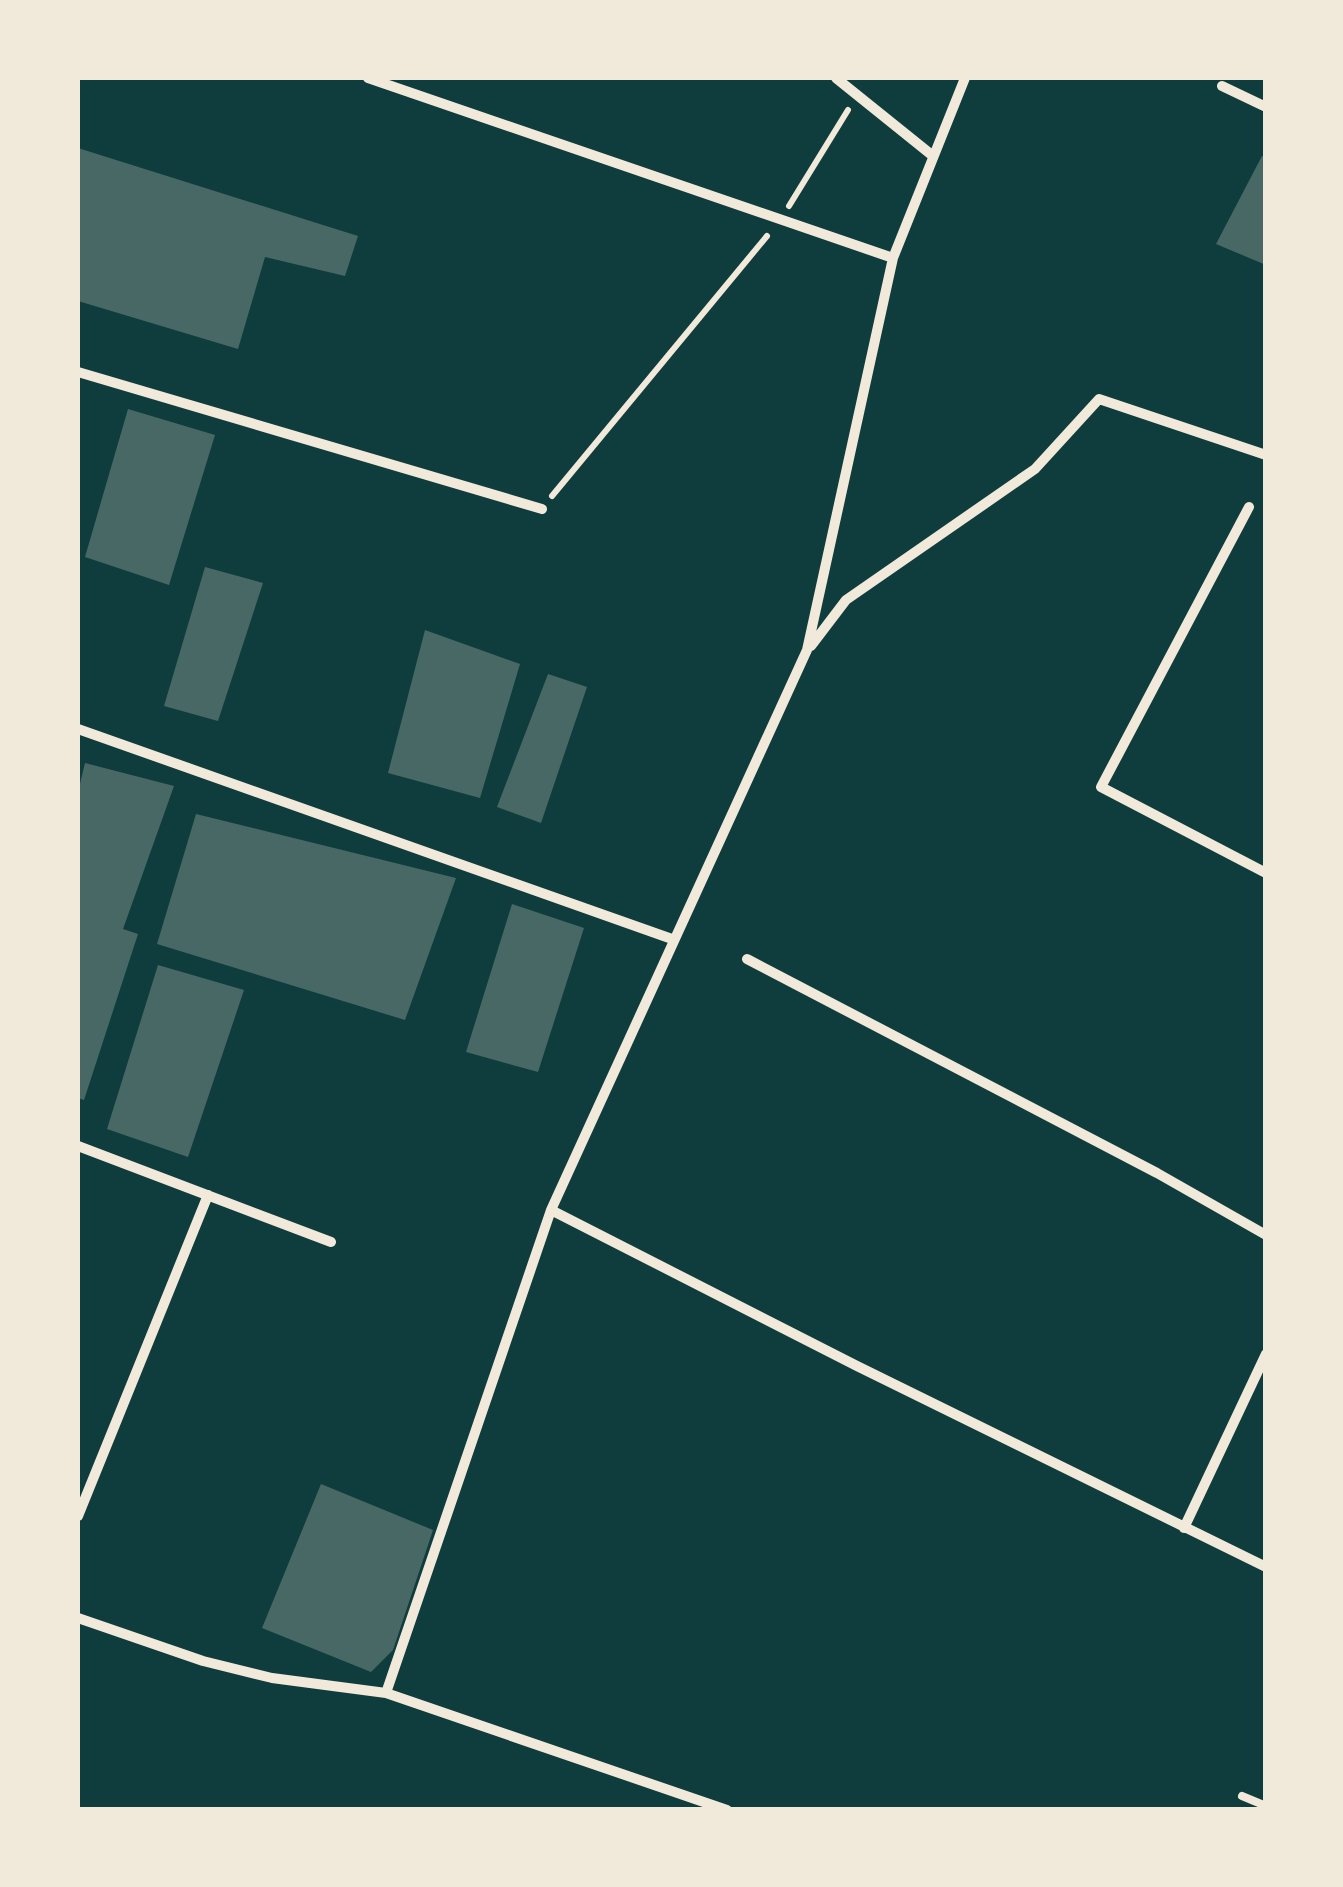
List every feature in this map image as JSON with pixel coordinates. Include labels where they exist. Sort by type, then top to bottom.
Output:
[{"type":"street","points":[[368,78],[893,258]]},
{"type":"street","points":[[836,78],[934,156]]},
{"type":"street","points":[[386,1693],[550,1210],[807,650],[893,258],[965,78]]},
{"type":"street","points":[[1222,86],[1266,107]]},
{"type":"street","points":[[78,372],[542,509]]},
{"type":"street","points":[[807,650],[846,600],[1035,469],[1099,399],[1266,454]]},
{"type":"street","points":[[1249,507],[1101,787],[1266,873]]},
{"type":"street","points":[[78,729],[672,938]]},
{"type":"street","points":[[746,959],[1266,1235]]},
{"type":"street","points":[[78,1146],[331,1242]]},
{"type":"street","points":[[78,1516],[208,1195]]},
{"type":"street","points":[[550,1210],[1266,1567]]},
{"type":"street","points":[[1184,1528],[1266,1354]]},
{"type":"street","points":[[78,1618],[204,1661],[272,1678],[386,1693],[727,1810]]},
{"type":"lane","points":[[1242,1796],[1266,1806]]},
{"type":"path","points":[[542,509],[782,217],[856,96]]},
{"type":"building","points":[[78,148],[358,236],[345,276],[265,257],[238,349],[78,301]]},
{"type":"building","points":[[1262,156],[1266,158],[1266,265],[1216,244]]},
{"type":"building","points":[[128,409],[215,435],[169,585],[85,557]]},
{"type":"building","points":[[205,567],[263,583],[218,721],[164,706]]},
{"type":"building","points":[[425,630],[520,664],[480,798],[388,773]]},
{"type":"building","points":[[548,674],[587,687],[541,823],[497,807]]},
{"type":"building","points":[[85,763],[174,786],[123,929],[138,934],[84,1100],[78,1098],[78,792]]},
{"type":"building","points":[[196,814],[456,878],[405,1020],[157,944]]},
{"type":"building","points":[[512,904],[584,928],[538,1072],[466,1052]]},
{"type":"building","points":[[158,965],[244,990],[188,1157],[107,1129]]},
{"type":"building","points":[[321,1484],[433,1530],[393,1650],[371,1672],[262,1628]]}]
